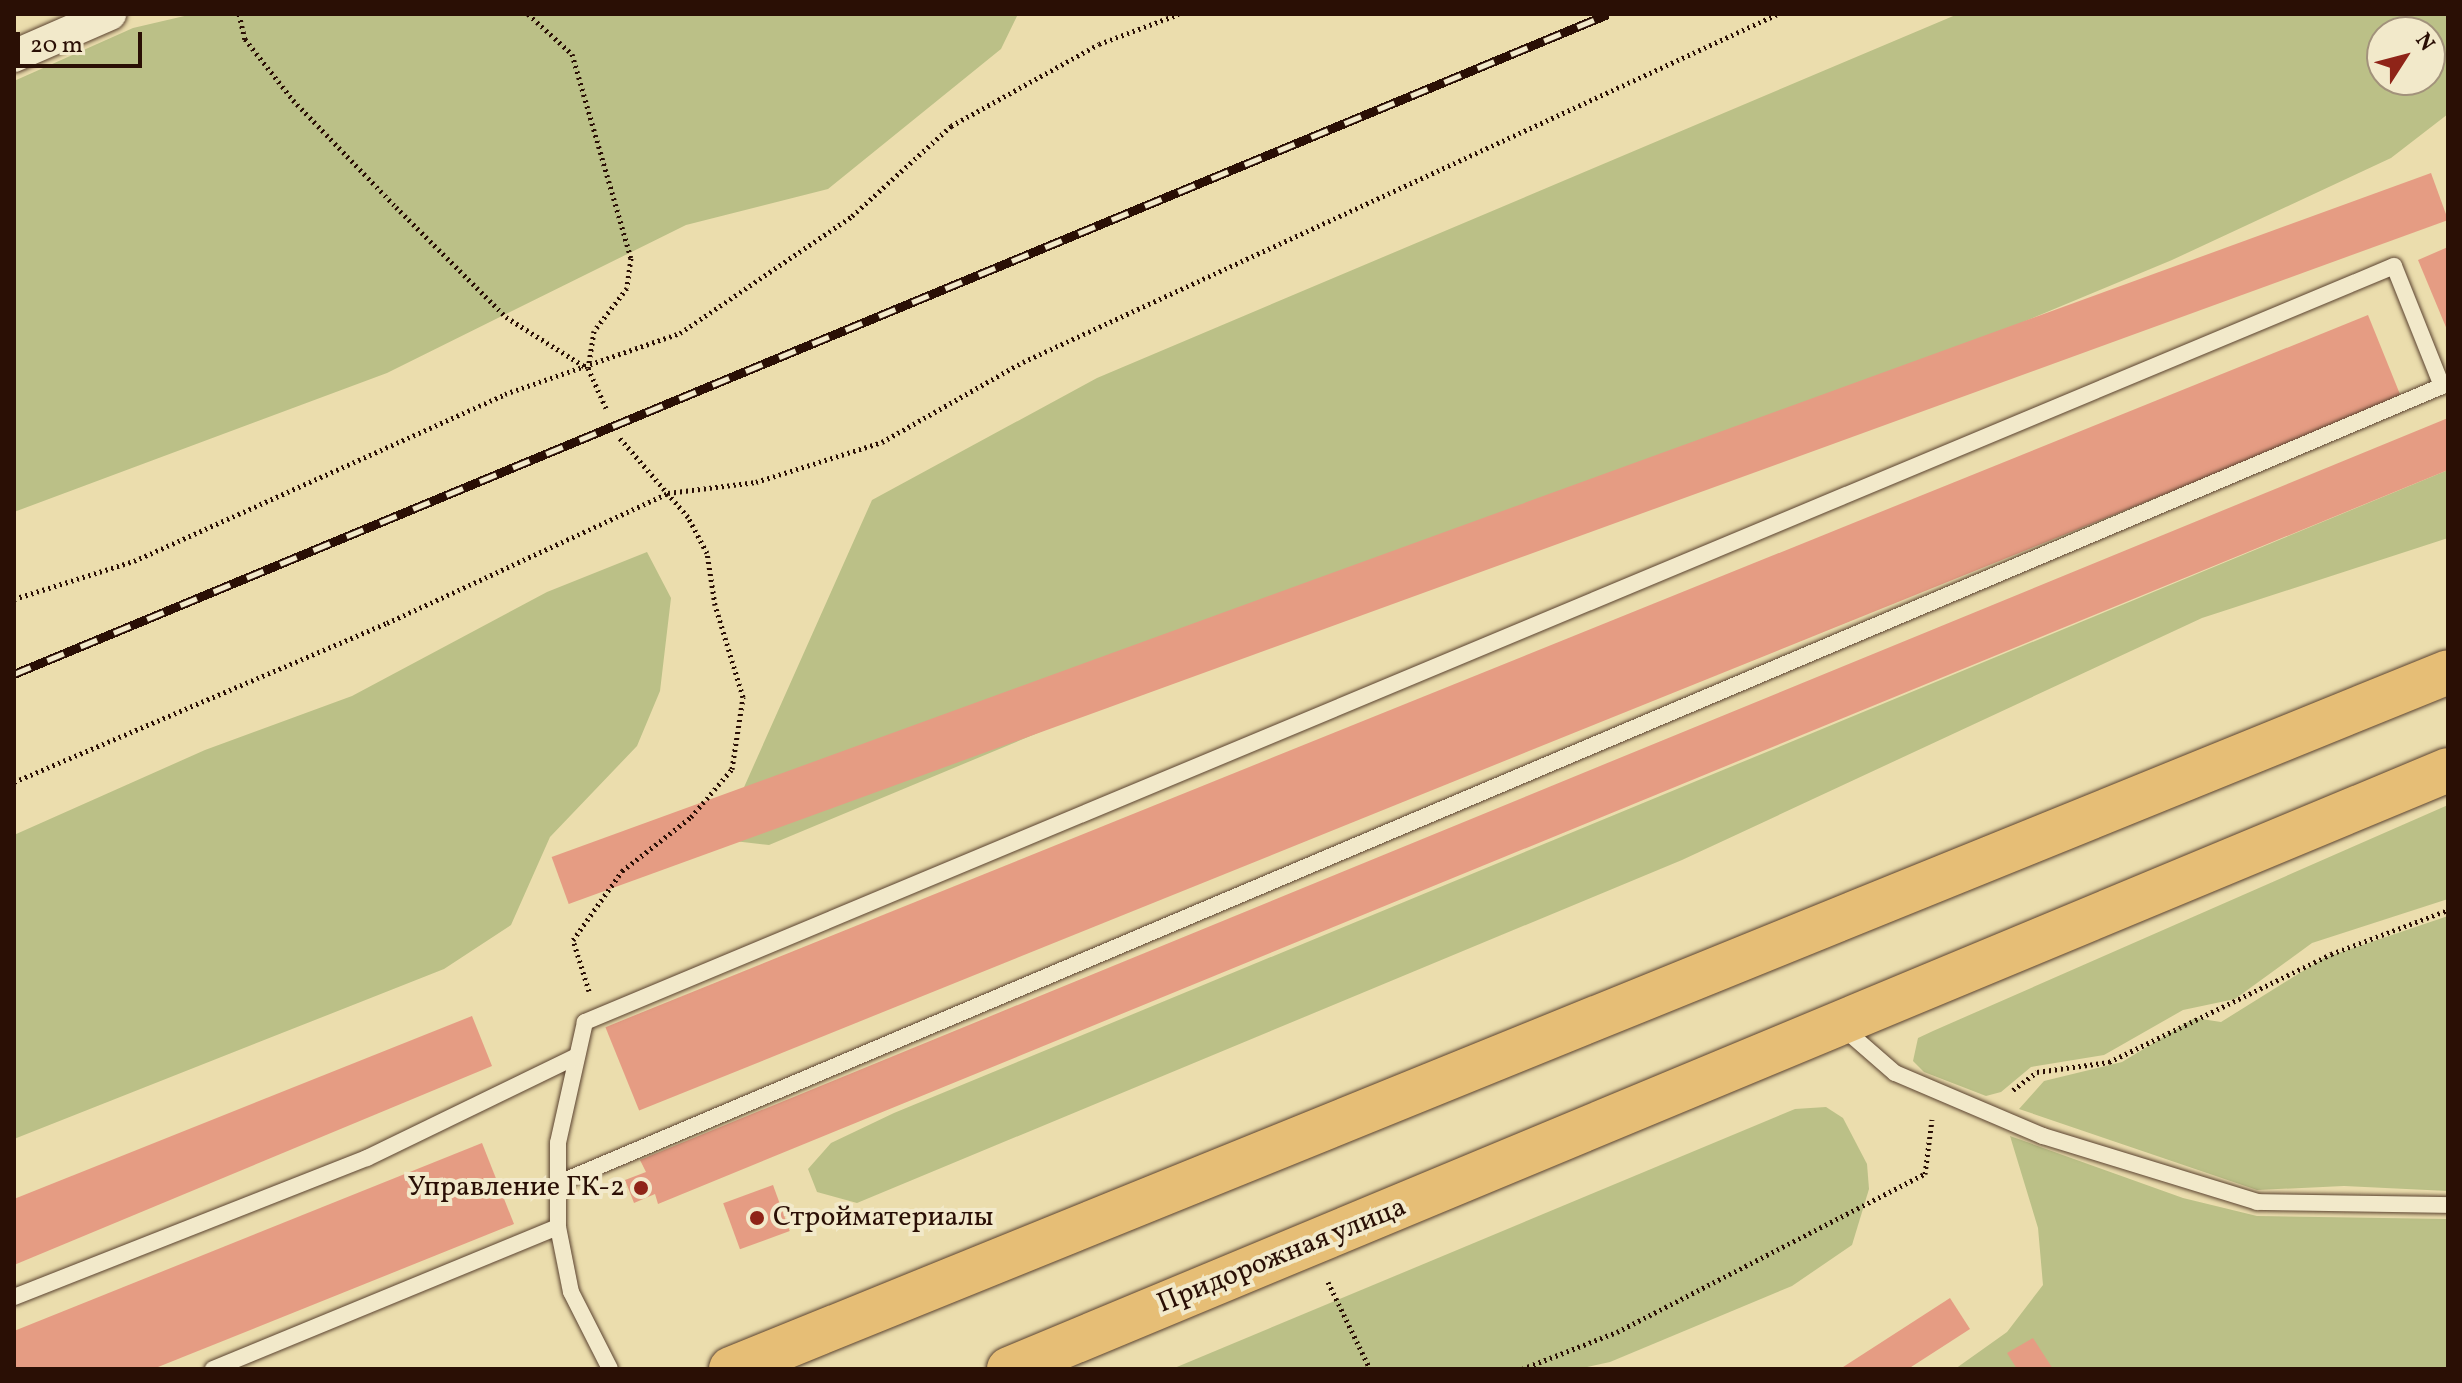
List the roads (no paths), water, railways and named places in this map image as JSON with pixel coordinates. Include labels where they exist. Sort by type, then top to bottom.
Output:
[{"type":"main road","points":[[731,1369],[2448,672]]},
{"type":"main road","name":"Придорожная улица","points":[[1009,1369],[1556,1144],[1838,1023],[2448,770]]},
{"type":"street","points":[[14,56],[110,14]]},
{"type":"lane","points":[[559,1183],[2442,386],[2394,266],[585,1022],[558,1143],[558,1227],[571,1292],[610,1369]]},
{"type":"lane","points":[[1838,1023],[1895,1073],[2043,1136],[2257,1202],[2448,1205]]},
{"type":"lane","points":[[14,1297],[367,1158],[577,1056]]},
{"type":"lane","points":[[213,1369],[558,1227]]},
{"type":"railway","points":[[14,674],[1608,14]]},
{"type":"place","name":"Управление ГК-2","points":[[641,1188]]},
{"type":"place","name":"Стройматериалы","points":[[757,1218]]}]
